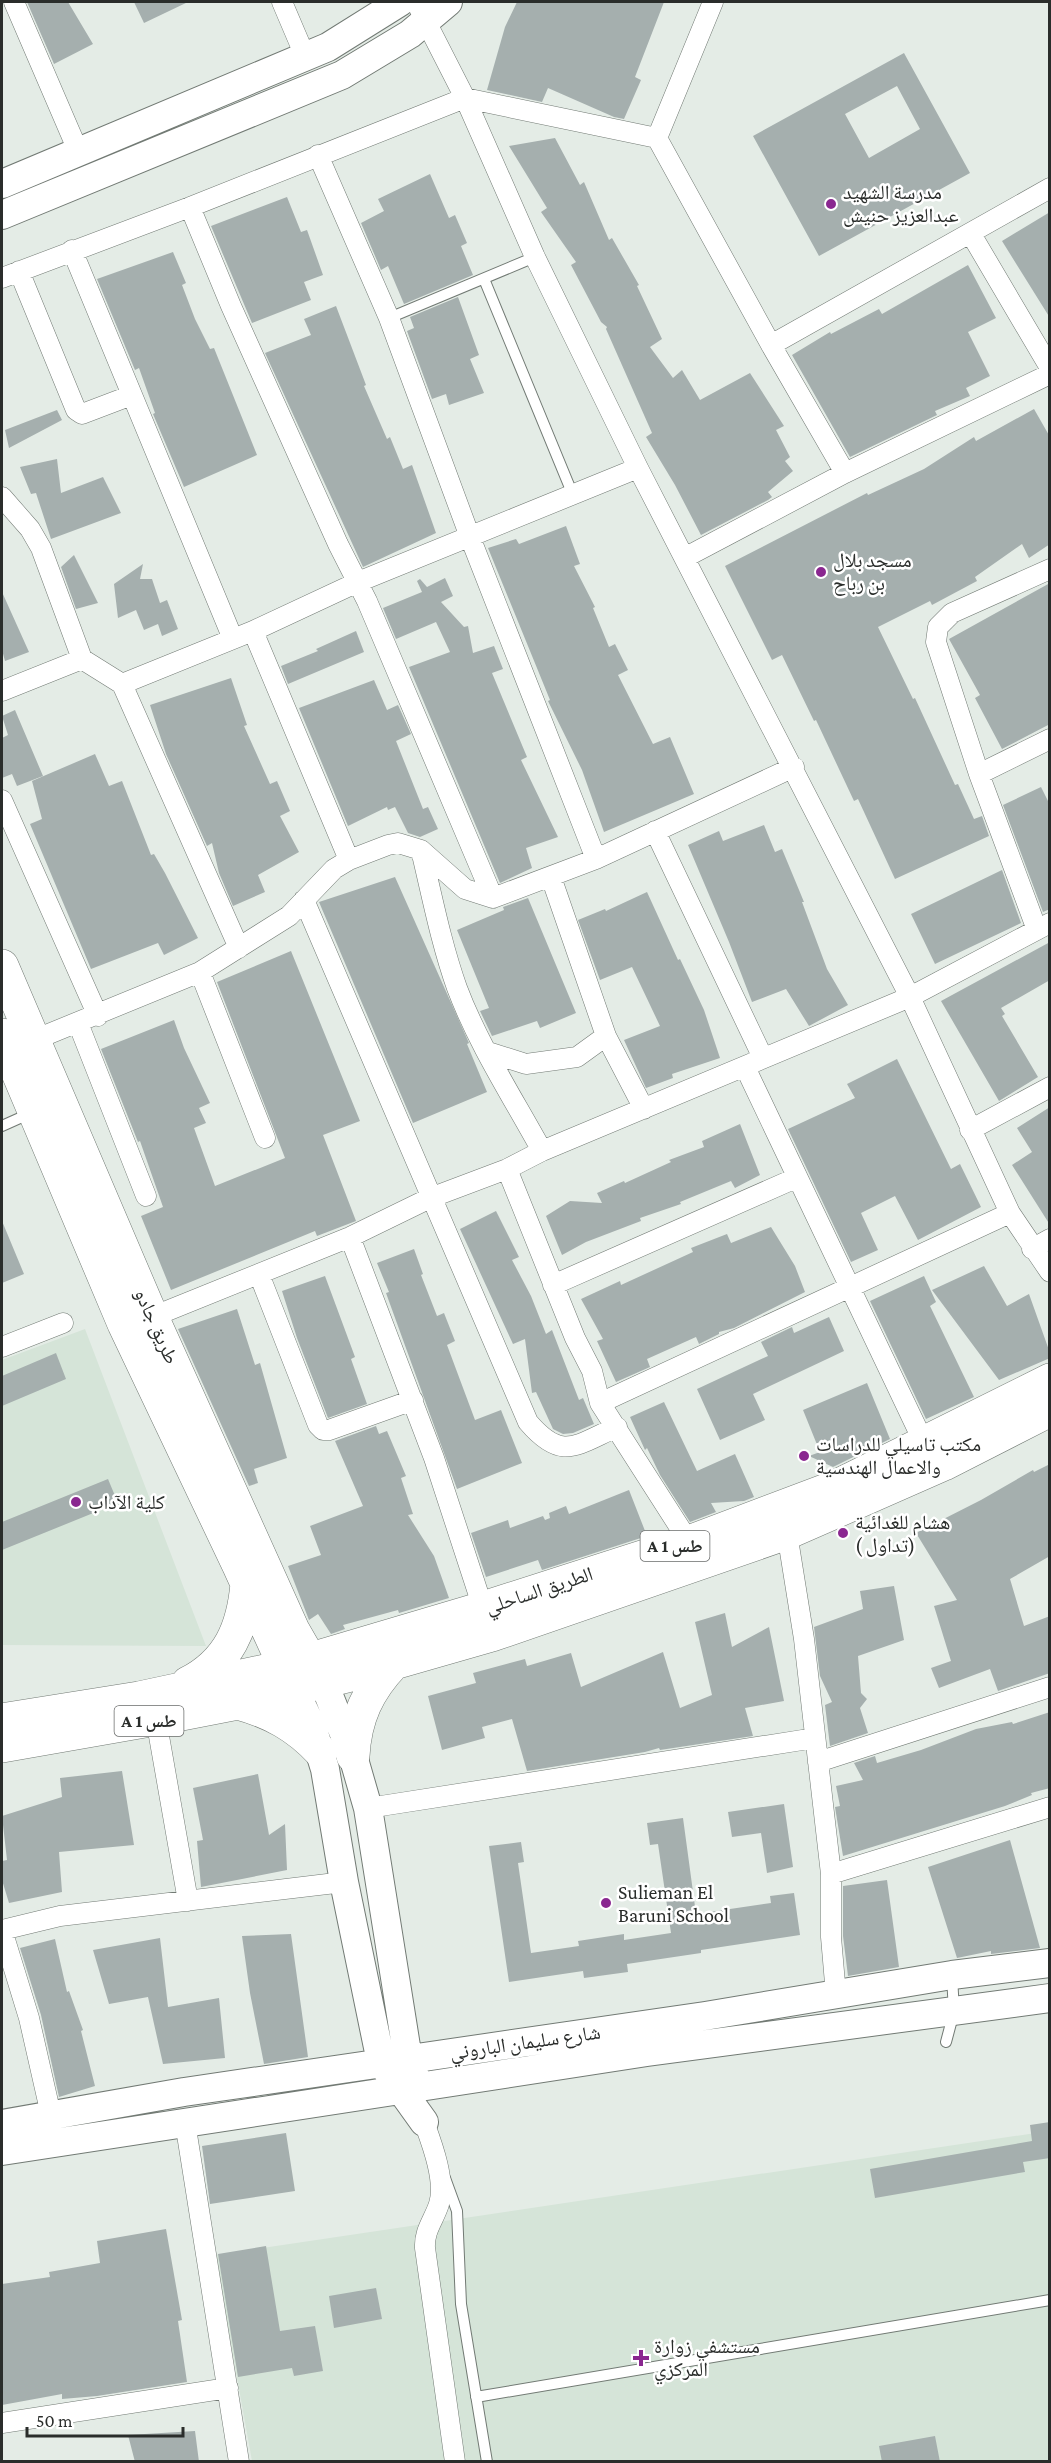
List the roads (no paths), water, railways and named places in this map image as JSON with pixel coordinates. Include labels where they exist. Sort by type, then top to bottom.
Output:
[{"type":"highway","name":"طريق جادو","points":[[2,966],[152,1317],[293,1630],[303,1674]]},
{"type":"highway","name":"طريق جادو","points":[[2,1035],[124,1324],[247,1584],[303,1674]]},
{"type":"highway","name":"الطريق الساحلي","points":[[303,1674],[483,1608],[689,1542],[802,1501],[1050,1380]]},
{"type":"highway","name":"الطريق الساحلي","points":[[2,1720],[98,1706],[175,1689],[394,1663],[492,1635],[787,1533],[944,1464],[1050,1410]]},
{"type":"highway","points":[[175,1689],[199,1677],[225,1652],[235,1637],[244,1612],[247,1584]]},
{"type":"highway","points":[[353,1755],[354,1738],[364,1705],[382,1675],[394,1663]]},
{"type":"highway","name":"A 1 طس","points":[[2,1746],[238,1703],[303,1674]]},
{"type":"highway","points":[[238,1703],[275,1715],[307,1737],[321,1752]]},
{"type":"street","points":[[14,2],[79,153]]},
{"type":"street","points":[[282,2],[305,56]]},
{"type":"street","points":[[2,184],[328,47],[400,2]]},
{"type":"street","points":[[2,215],[342,75],[410,34],[421,11],[448,2]]},
{"type":"street","points":[[657,138],[713,2]]},
{"type":"street","points":[[421,11],[465,98],[535,257],[639,468],[910,997],[1010,1213],[1032,1249],[1050,1272]]},
{"type":"street","points":[[132,395],[91,413],[82,414],[76,410],[10,274],[190,207],[465,98],[657,138],[771,345],[845,473]]},
{"type":"street","points":[[318,155],[389,318],[470,537],[596,859]]},
{"type":"street","points":[[771,345],[1050,188]]},
{"type":"street","points":[[190,207],[241,328],[338,544],[358,582],[493,898]]},
{"type":"street","points":[[970,234],[1050,368]]},
{"type":"street","points":[[72,250],[233,639]]},
{"type":"street","points":[[686,557],[845,473],[1050,374]]},
{"type":"street","points":[[123,684],[253,631],[358,582],[639,468]]},
{"type":"street","points":[[2,497],[30,529],[41,548],[82,658],[123,684],[239,948]]},
{"type":"street","points":[[152,1317],[350,1238],[430,1198],[507,1169],[542,1151],[910,997],[1043,926],[979,774],[936,642],[938,627],[952,613],[1050,569]]},
{"type":"street","points":[[253,631],[349,860]]},
{"type":"street","points":[[2,691],[82,658]]},
{"type":"street","points":[[979,774],[1050,739]]},
{"type":"street","points":[[34,1041],[200,972],[289,916],[321,880],[349,860],[398,843],[421,850],[465,889],[493,898],[596,859],[794,767]]},
{"type":"street","points":[[2,800],[98,1016]]},
{"type":"street","points":[[656,831],[763,1058]]},
{"type":"street","points":[[421,850],[440,933],[458,989],[488,1052],[542,1151]]},
{"type":"street","points":[[551,877],[606,1036],[644,1108]]},
{"type":"street","points":[[304,900],[528,1422],[540,1436],[558,1447],[573,1446],[617,1427]]},
{"type":"street","points":[[200,972],[265,1138]]},
{"type":"street","points":[[78,1023],[146,1196]]},
{"type":"street","points":[[488,1052],[526,1064],[577,1057],[606,1036]]},
{"type":"street","points":[[745,1066],[796,1178],[924,1443]]},
{"type":"street","points":[[970,1130],[1050,1087]]},
{"type":"street","points":[[507,1169],[575,1338],[592,1371],[600,1403],[689,1542]]},
{"type":"street","points":[[553,1285],[796,1178]]},
{"type":"street","points":[[600,1403],[1010,1213]]},
{"type":"street","points":[[350,1238],[413,1400],[483,1608]]},
{"type":"street","points":[[1032,1249],[1050,1239]]},
{"type":"street","points":[[259,1274],[318,1425],[323,1430],[329,1430],[413,1400]]},
{"type":"street","points":[[2,1347],[63,1323]]},
{"type":"street","points":[[787,1533],[804,1639],[831,1874],[831,1937],[836,1995]]},
{"type":"street","points":[[303,1674],[321,1752],[344,1882],[394,2061],[410,2088],[424,2122],[437,2165],[439,2204],[425,2237],[425,2248],[456,2462]]},
{"type":"street","points":[[303,1674],[353,1755],[368,1808],[394,2061]]},
{"type":"street","points":[[818,1762],[1050,1687]]},
{"type":"street","points":[[156,1719],[188,1901]]},
{"type":"street","points":[[368,1808],[815,1738]]},
{"type":"street","points":[[831,1874],[1050,1807]]},
{"type":"street","points":[[51,2115],[29,2018],[2,1930],[60,1916],[344,1882]]},
{"type":"street","name":"شارع سليمان الباروني","points":[[2,2124],[952,1975],[1050,1963]]},
{"type":"street","name":"شارع سليمان الباروني","points":[[2,2151],[659,2050],[1050,1998]]},
{"type":"street","points":[[185,2122],[239,2462]]},
{"type":"street","points":[[2,2423],[228,2388]]},
{"type":"lane","points":[[389,318],[535,257]]},
{"type":"lane","points":[[484,279],[573,495]]},
{"type":"lane","points":[[2,1126],[34,1111]]},
{"type":"lane","points":[[946,2042],[954,2012],[952,1975]]},
{"type":"lane","points":[[437,2165],[446,2179],[457,2211],[461,2304],[487,2462]]},
{"type":"lane","points":[[476,2397],[1050,2300]]},
{"type":"place","name":"مدرسة الشهيد عبدالعزيز حنيش","points":[[831,204]]},
{"type":"place","name":"مسجد بلال بن رباح","points":[[821,572]]},
{"type":"place","name":"مكتب تاسيلي للدراسات والاعمال الهندسية","points":[[804,1456]]},
{"type":"place","name":"كلية الآداب","points":[[76,1502]]},
{"type":"place","name":"هشام للغدائية ( تداول)","points":[[843,1533]]},
{"type":"place","name":"Sulieman El Baruni School","points":[[606,1903]]},
{"type":"place","name":"مستشفي زوارة المركزي","points":[[641,2358]]}]
